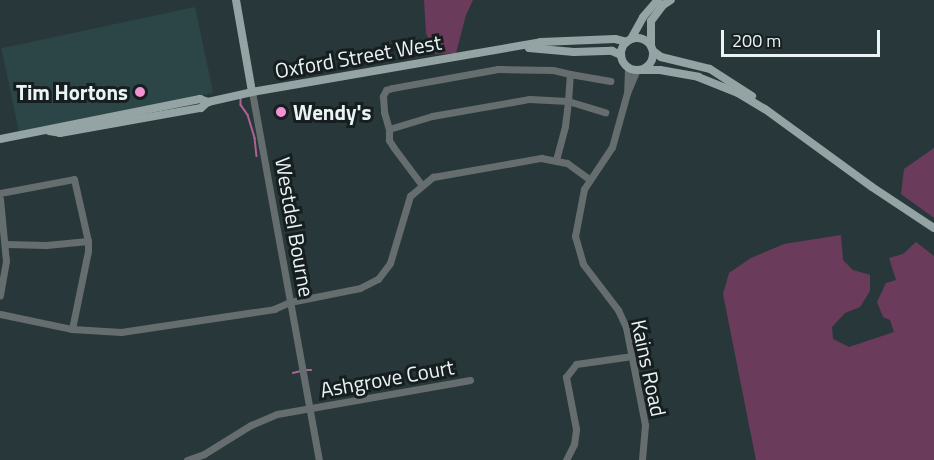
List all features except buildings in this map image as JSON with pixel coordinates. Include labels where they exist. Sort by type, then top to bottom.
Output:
[{"type":"main road","name":"Westdel Bourne","points":[[236,0],[252,92]]},
{"type":"main road","points":[[658,0],[643,17],[621,55],[635,69],[660,70],[698,77],[738,93],[765,109],[872,187],[934,228]]},
{"type":"main road","points":[[635,69],[649,65],[652,49],[651,21],[663,5],[671,0]]},
{"type":"main road","name":"Oxford Street West","points":[[0,140],[49,131],[60,133],[201,108],[208,102],[252,92],[514,48],[578,40],[629,40]]},
{"type":"main road","points":[[629,40],[645,40],[661,57],[710,69],[756,98],[765,109]]},
{"type":"main road","name":"Oxford Street West","points":[[514,48],[573,52],[612,51],[621,55]]},
{"type":"street","points":[[422,184],[389,140],[389,129],[382,102],[386,90],[498,69],[552,70],[610,81]]},
{"type":"street","name":"Kains Road","points":[[635,69],[612,147],[589,179],[581,196],[576,218],[577,247],[583,264],[618,310],[626,327],[645,425],[642,460]]},
{"type":"street","points":[[556,160],[565,126],[570,74]]},
{"type":"street","name":"Westdel Bourne","points":[[252,92],[319,460]]},
{"type":"street","points":[[389,129],[432,116],[529,99],[568,101],[605,112]]},
{"type":"street","points":[[0,314],[72,329],[131,331],[274,309],[290,302],[360,288],[378,279],[390,263],[405,205],[422,184],[433,177],[542,158],[567,163],[589,179]]},
{"type":"street","points":[[0,193],[74,179],[88,241],[88,251],[72,329]]},
{"type":"street","points":[[0,199],[6,244],[6,261],[0,295]]},
{"type":"street","points":[[6,244],[46,245],[88,241]]},
{"type":"street","points":[[566,460],[574,444],[576,429],[566,377],[576,364],[632,356]]},
{"type":"street","name":"Ashgrove Court","points":[[187,460],[204,454],[251,424],[277,414],[470,380]]},
{"type":"shaded area","points":[[424,0],[473,0],[466,15],[456,53],[435,54],[426,33]]},
{"type":"shaded area","points":[[195,7],[213,93],[20,134],[1,48]]},
{"type":"shaded area","points":[[934,148],[934,218],[901,194],[904,169]]},
{"type":"shaded area","points":[[841,235],[843,260],[853,270],[870,275],[870,291],[860,307],[845,313],[832,327],[833,339],[849,347],[894,332],[890,320],[883,317],[877,302],[886,283],[896,280],[889,258],[903,254],[916,242],[934,256],[934,460],[756,460],[723,294],[729,273],[751,258],[784,244]]},
{"type":"waterway","points":[[241,97],[241,105],[248,115],[255,138],[257,156]]},
{"type":"waterway","points":[[305,370],[311,370]]},
{"type":"waterway","points":[[293,373],[301,371]]},
{"type":"place","name":"Tim Hortons","points":[[140,92]]},
{"type":"place","name":"Wendy's","points":[[281,112]]}]
